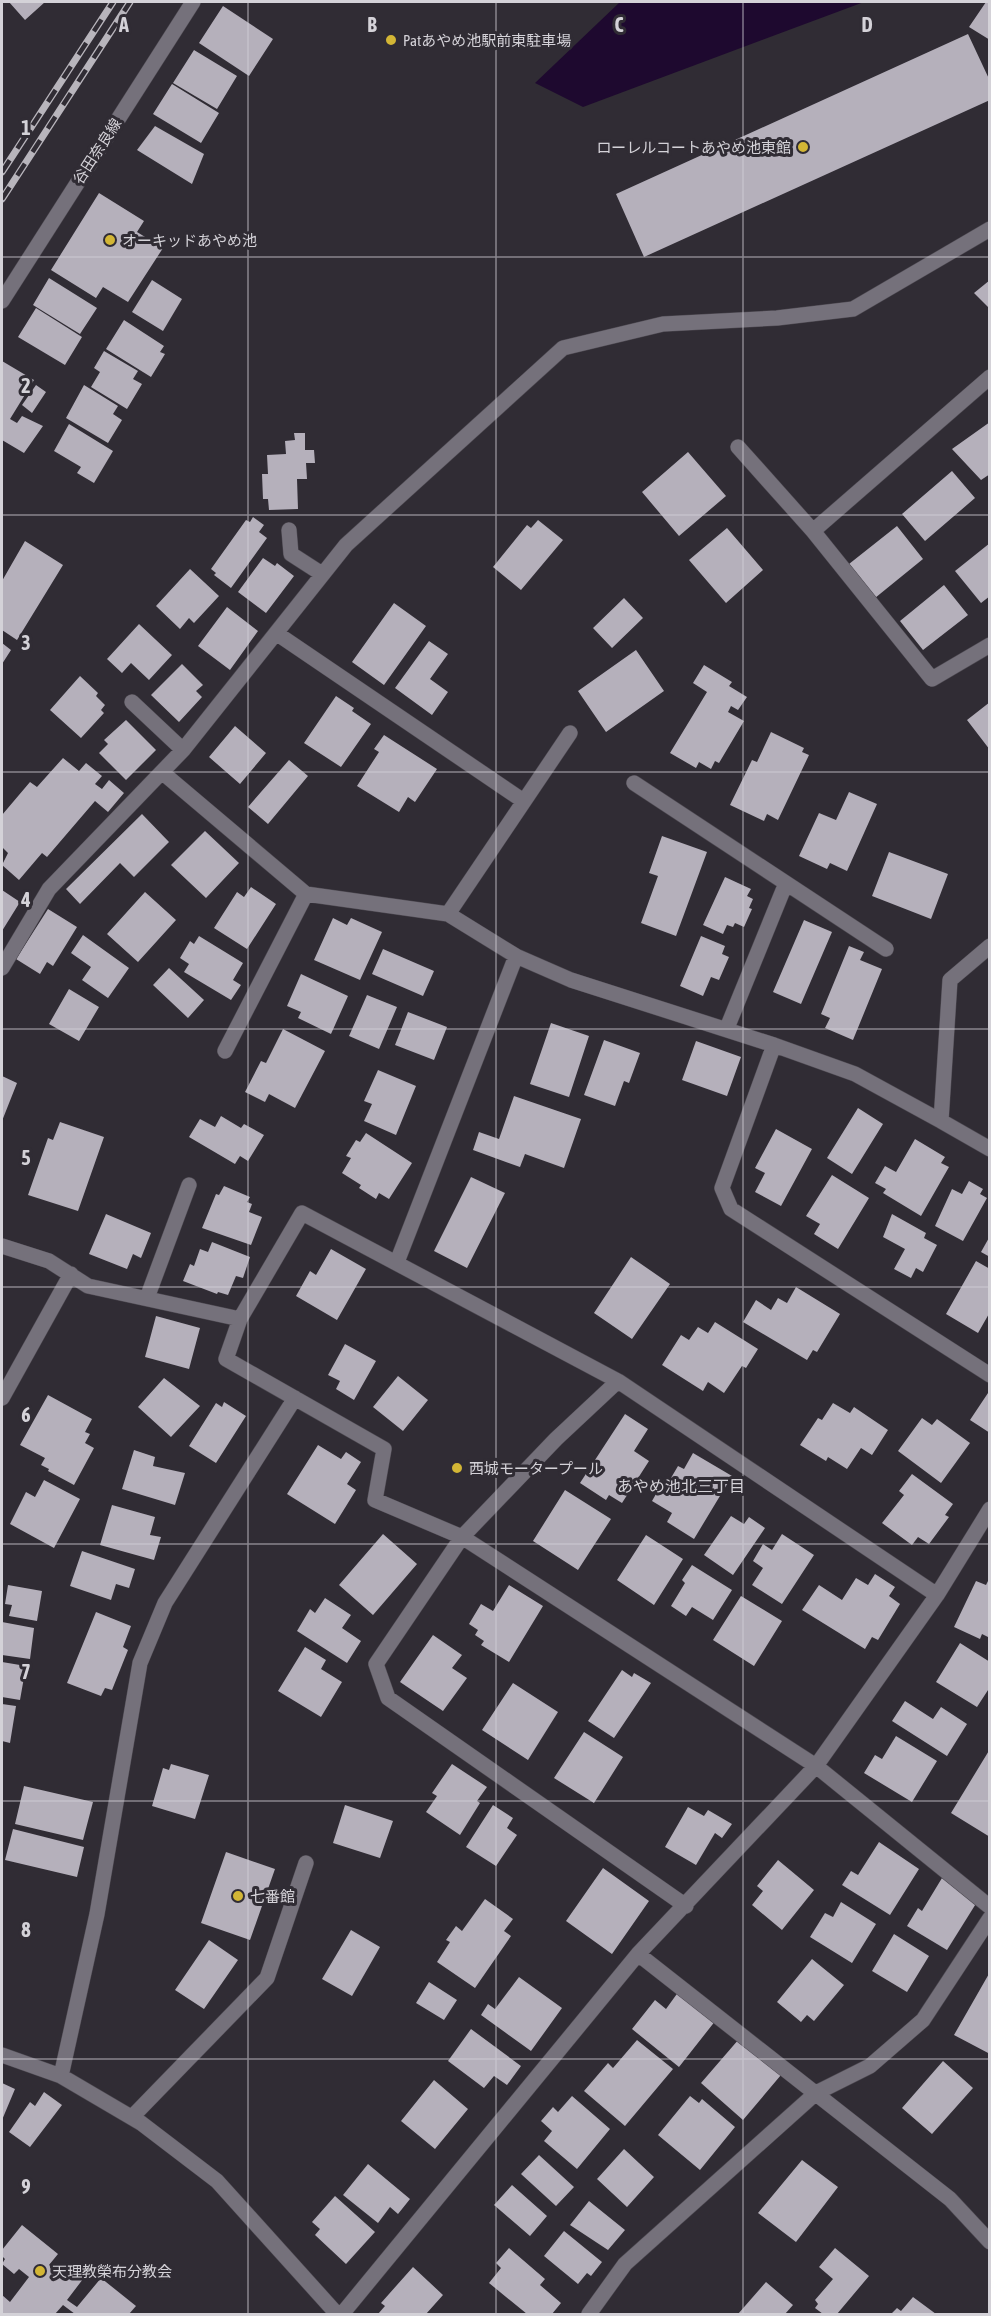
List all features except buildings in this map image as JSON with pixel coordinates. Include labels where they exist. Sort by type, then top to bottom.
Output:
[{"type":"street","name":"谷田奈良線","points":[[2,301],[193,2]]},
{"type":"street","points":[[2,968],[49,889],[183,750],[346,545],[563,348],[663,324],[777,318],[853,309],[990,229]]},
{"type":"street","points":[[813,531],[990,377]]},
{"type":"street","points":[[738,447],[813,531],[932,679],[990,645]]},
{"type":"street","points":[[289,531],[291,554],[322,574]]},
{"type":"street","points":[[276,633],[522,800]]},
{"type":"street","points":[[132,702],[183,750]]},
{"type":"street","points":[[448,914],[522,800],[570,733]]},
{"type":"street","points":[[163,773],[306,894],[448,914],[516,956],[571,980],[726,1028],[855,1074],[990,1149]]},
{"type":"street","points":[[634,783],[886,949]]},
{"type":"street","points":[[726,1028],[786,883]]},
{"type":"street","points":[[225,1051],[306,894]]},
{"type":"street","points":[[941,1121],[950,980],[990,946]]},
{"type":"street","points":[[397,1262],[516,956]]},
{"type":"street","points":[[774,1045],[722,1188],[731,1209],[986,1373],[990,1357]]},
{"type":"street","points":[[147,1298],[189,1185]]},
{"type":"street","points":[[937,1594],[618,1381],[302,1213],[240,1319],[226,1359],[384,1449],[375,1500],[462,1537],[816,1766],[990,1907]]},
{"type":"street","points":[[2,1246],[49,1261],[88,1286],[240,1319]]},
{"type":"street","points":[[2,1398],[71,1274]]},
{"type":"street","points":[[618,1381],[556,1439],[462,1537],[376,1664],[388,1698],[686,1906]]},
{"type":"street","points":[[61,2076],[97,1914],[140,1663],[165,1603],[295,1398]]},
{"type":"street","points":[[342,2314],[638,1954],[686,1906],[816,1766],[937,1594],[990,1509]]},
{"type":"street","points":[[132,2117],[267,1978],[306,1863]]},
{"type":"street","points":[[589,2314],[625,2264],[816,2094],[870,2066],[923,2020],[990,1918]]},
{"type":"street","points":[[638,1954],[950,2199],[990,2242]]},
{"type":"street","points":[[2,2055],[61,2076],[132,2117],[217,2181],[337,2314]]},
{"type":"shaded area","points":[[620,2],[864,2],[583,107],[535,83]]},
{"type":"railway","points":[[2,172],[113,2]]},
{"type":"railway","points":[[2,199],[130,2]]},
{"type":"place","name":"Patあやめ池駅前東駐車場","points":[[391,40]]},
{"type":"place","name":"ローレルコートあやめ池東館","points":[[803,147]]},
{"type":"place","name":"オーキッドあやめ池","points":[[110,240]]},
{"type":"place","name":"西城モータープール","points":[[457,1468]]},
{"type":"place","name":"七番館","points":[[238,1896]]},
{"type":"place","name":"天理教榮布分教会","points":[[40,2271]]},
{"type":"district","name":"あやめ池北三丁目","points":[[681,1486]]}]
